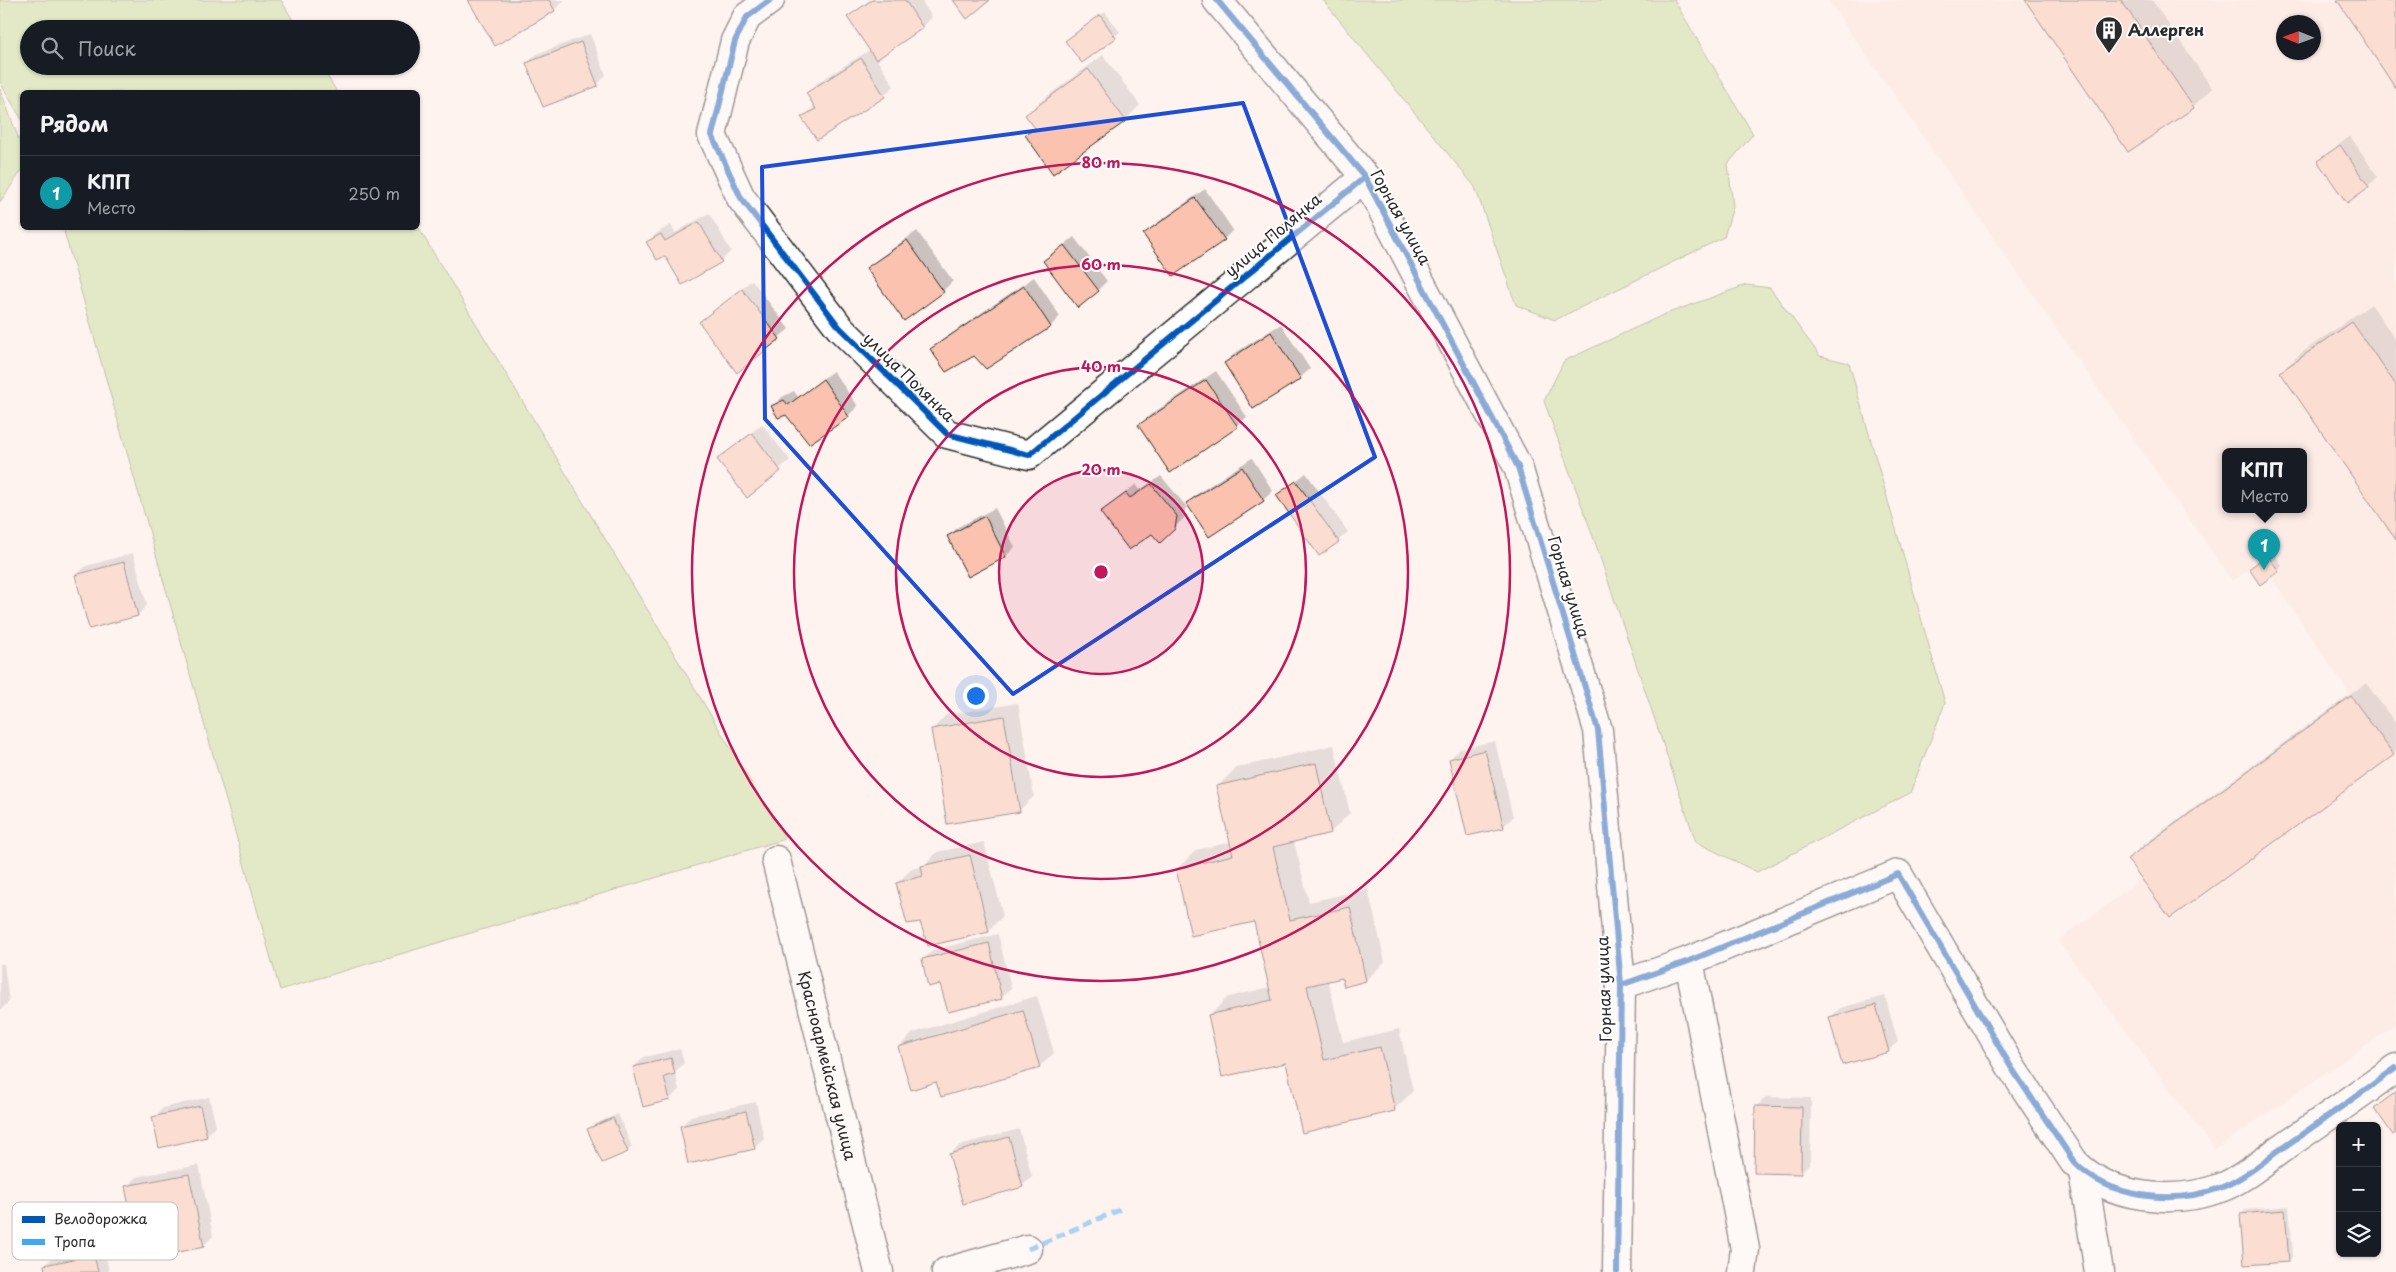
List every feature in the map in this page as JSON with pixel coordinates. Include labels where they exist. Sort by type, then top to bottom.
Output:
[{"type":"street","name":"улица Полянка","points":[[770,0],[747,16],[736,41],[712,134],[741,198],[840,328],[947,434],[1029,455],[1364,177]]},
{"type":"street","name":"Горная улица","points":[[1217,0],[1364,177],[1518,467],[1598,730],[1621,985],[1617,1272]]},
{"type":"street","name":"Красноармейская улица","points":[[776,860],[879,1272]]},
{"type":"street","points":[[1621,985],[1689,961],[1898,874],[2011,1067],[2074,1162],[2083,1171],[2117,1190],[2173,1198],[2221,1188],[2262,1162],[2396,1068]]},
{"type":"street","points":[[1689,961],[1745,1249],[1742,1272]]},
{"type":"street","points":[[2083,1171],[2099,1272]]},
{"type":"street","points":[[946,1272],[1028,1249]]},
{"type":"highlighted area","points":[[1243,103],[1375,457],[1013,694],[765,419],[762,167]]},
{"type":"shaded area","name":"Аллерген","points":[[1828,0],[2396,0],[2396,1024],[2215,1150],[2058,941],[2141,879],[2127,859],[2351,696],[2260,561],[2232,581]]},
{"type":"green space","points":[[0,0],[281,0],[293,20],[20,20],[20,75],[327,75],[336,90],[20,90],[20,117],[0,82]]},
{"type":"green space","points":[[1323,0],[1674,0],[1753,134],[1728,164],[1733,207],[1724,237],[1555,320],[1516,305],[1475,187]]},
{"type":"green space","points":[[0,89],[20,143],[20,173],[0,202]]},
{"type":"green space","points":[[64,230],[420,230],[785,839],[280,990]]},
{"type":"green space","points":[[1746,285],[1770,288],[1820,356],[1849,363],[1945,703],[1910,793],[1757,872],[1696,842],[1595,542],[1544,401],[1564,361],[1663,315]]},
{"type":"building","points":[[468,0],[549,0],[555,11],[495,46]]},
{"type":"building","points":[[872,0],[905,0],[923,28],[876,60],[847,17]]},
{"type":"building","points":[[953,0],[990,0],[967,19]]},
{"type":"building","name":"Аллерген","points":[[2025,0],[2121,0],[2194,108],[2128,152]]},
{"type":"building","points":[[2337,0],[2396,0],[2396,89]]},
{"type":"building","points":[[1100,15],[1116,38],[1082,63],[1065,41]]},
{"type":"building","points":[[581,42],[598,86],[543,107],[526,63]]},
{"type":"building","points":[[861,58],[885,97],[817,140],[801,117],[816,109],[806,93]]},
{"type":"building","points":[[1088,69],[1126,121],[1053,174],[1025,135],[1035,128],[1025,115]]},
{"type":"building","points":[[2340,145],[2369,187],[2347,203],[2317,161]]},
{"type":"building","points":[[1195,198],[1225,240],[1173,276],[1143,234]]},
{"type":"building","points":[[699,222],[722,262],[682,285],[665,256],[657,260],[646,242],[661,234],[665,241]]},
{"type":"building","points":[[907,240],[944,292],[904,321],[866,268]]},
{"type":"building","points":[[1064,245],[1099,291],[1078,308],[1043,261]]},
{"type":"building","points":[[1024,286],[1051,327],[986,369],[974,356],[946,372],[930,349]]},
{"type":"building","points":[[742,289],[780,339],[737,373],[699,322]]},
{"type":"building","points":[[2352,322],[2396,385],[2396,540],[2280,372]]},
{"type":"building","points":[[1271,332],[1301,379],[1253,409],[1224,363]]},
{"type":"building","points":[[823,379],[849,417],[809,444],[786,415],[778,418],[771,406],[784,400],[788,405]]},
{"type":"building","points":[[1206,380],[1238,427],[1170,473],[1138,425]]},
{"type":"building","points":[[752,433],[781,471],[747,498],[717,459]]},
{"type":"building","points":[[1242,467],[1264,501],[1209,537],[1186,503]]},
{"type":"building","points":[[1296,481],[1339,542],[1319,556],[1276,495]]},
{"type":"building","points":[[1151,484],[1177,516],[1175,529],[1160,543],[1152,534],[1129,550],[1100,512],[1126,493],[1130,498]]},
{"type":"building","points":[[985,516],[1006,557],[968,577],[947,536]]},
{"type":"building","points":[[2267,555],[2279,571],[2260,585],[2249,569]]},
{"type":"building","points":[[124,562],[138,616],[89,629],[75,575]]},
{"type":"building","points":[[2351,696],[2394,755],[2170,918],[2127,859]]},
{"type":"building","points":[[1004,716],[1020,812],[947,824],[931,729]]},
{"type":"building","points":[[1485,750],[1504,828],[1467,836],[1449,759]]},
{"type":"building","points":[[1316,763],[1331,833],[1273,847],[1290,920],[1350,907],[1366,981],[1344,987],[1342,978],[1307,986],[1324,1060],[1380,1047],[1395,1111],[1302,1133],[1286,1063],[1222,1077],[1208,1015],[1272,1000],[1254,922],[1191,936],[1176,869],[1233,855],[1216,786]]},
{"type":"building","points":[[970,855],[989,932],[928,946],[920,922],[907,924],[896,883],[923,876],[921,866]]},
{"type":"building","points":[[989,943],[1002,999],[948,1012],[940,984],[928,987],[922,959]]},
{"type":"building","points":[[1876,1005],[1889,1052],[1842,1065],[1829,1017]]},
{"type":"building","points":[[1023,1010],[1040,1068],[941,1097],[936,1082],[911,1090],[898,1047]]},
{"type":"building","points":[[671,1058],[675,1074],[664,1077],[670,1100],[643,1107],[633,1067]]},
{"type":"building","points":[[2396,1092],[2396,1133],[2393,1135],[2374,1108]]},
{"type":"building","points":[[200,1106],[207,1137],[159,1148],[152,1117]]},
{"type":"building","points":[[1755,1106],[1802,1107],[1801,1174],[1754,1173]]},
{"type":"building","points":[[746,1111],[755,1149],[688,1164],[680,1126]]},
{"type":"building","points":[[613,1118],[628,1152],[602,1163],[587,1129]]},
{"type":"building","points":[[1009,1137],[1023,1187],[963,1204],[949,1154]]},
{"type":"building","points":[[189,1174],[204,1247],[178,1252],[178,1202],[128,1202],[125,1186]]},
{"type":"building","points":[[2285,1210],[2289,1262],[2244,1265],[2240,1214]]},
{"type":"building","points":[[69,1260],[95,1260],[98,1272],[45,1272],[44,1265]]},
{"type":"marked path","points":[[1028,1249],[1124,1208]]},
{"type":"cycle path","points":[[770,0],[747,17],[735,41],[712,135],[741,198],[840,328],[947,434],[1029,455],[1365,177]]},
{"type":"cycle path","points":[[1217,0],[1365,177],[1518,467],[1598,730],[1621,985],[1617,1272]]},
{"type":"cycle path","points":[[1621,985],[1689,961],[1898,874],[2011,1067],[2074,1162],[2088,1174],[2105,1184],[2123,1191],[2142,1195],[2182,1196],[2202,1193],[2227,1185],[2250,1172],[2396,1068]]},
{"type":"place","name":"Аллерген","points":[[2109,54]]},
{"type":"place","name":"КПП","points":[[2264,570]]}]
